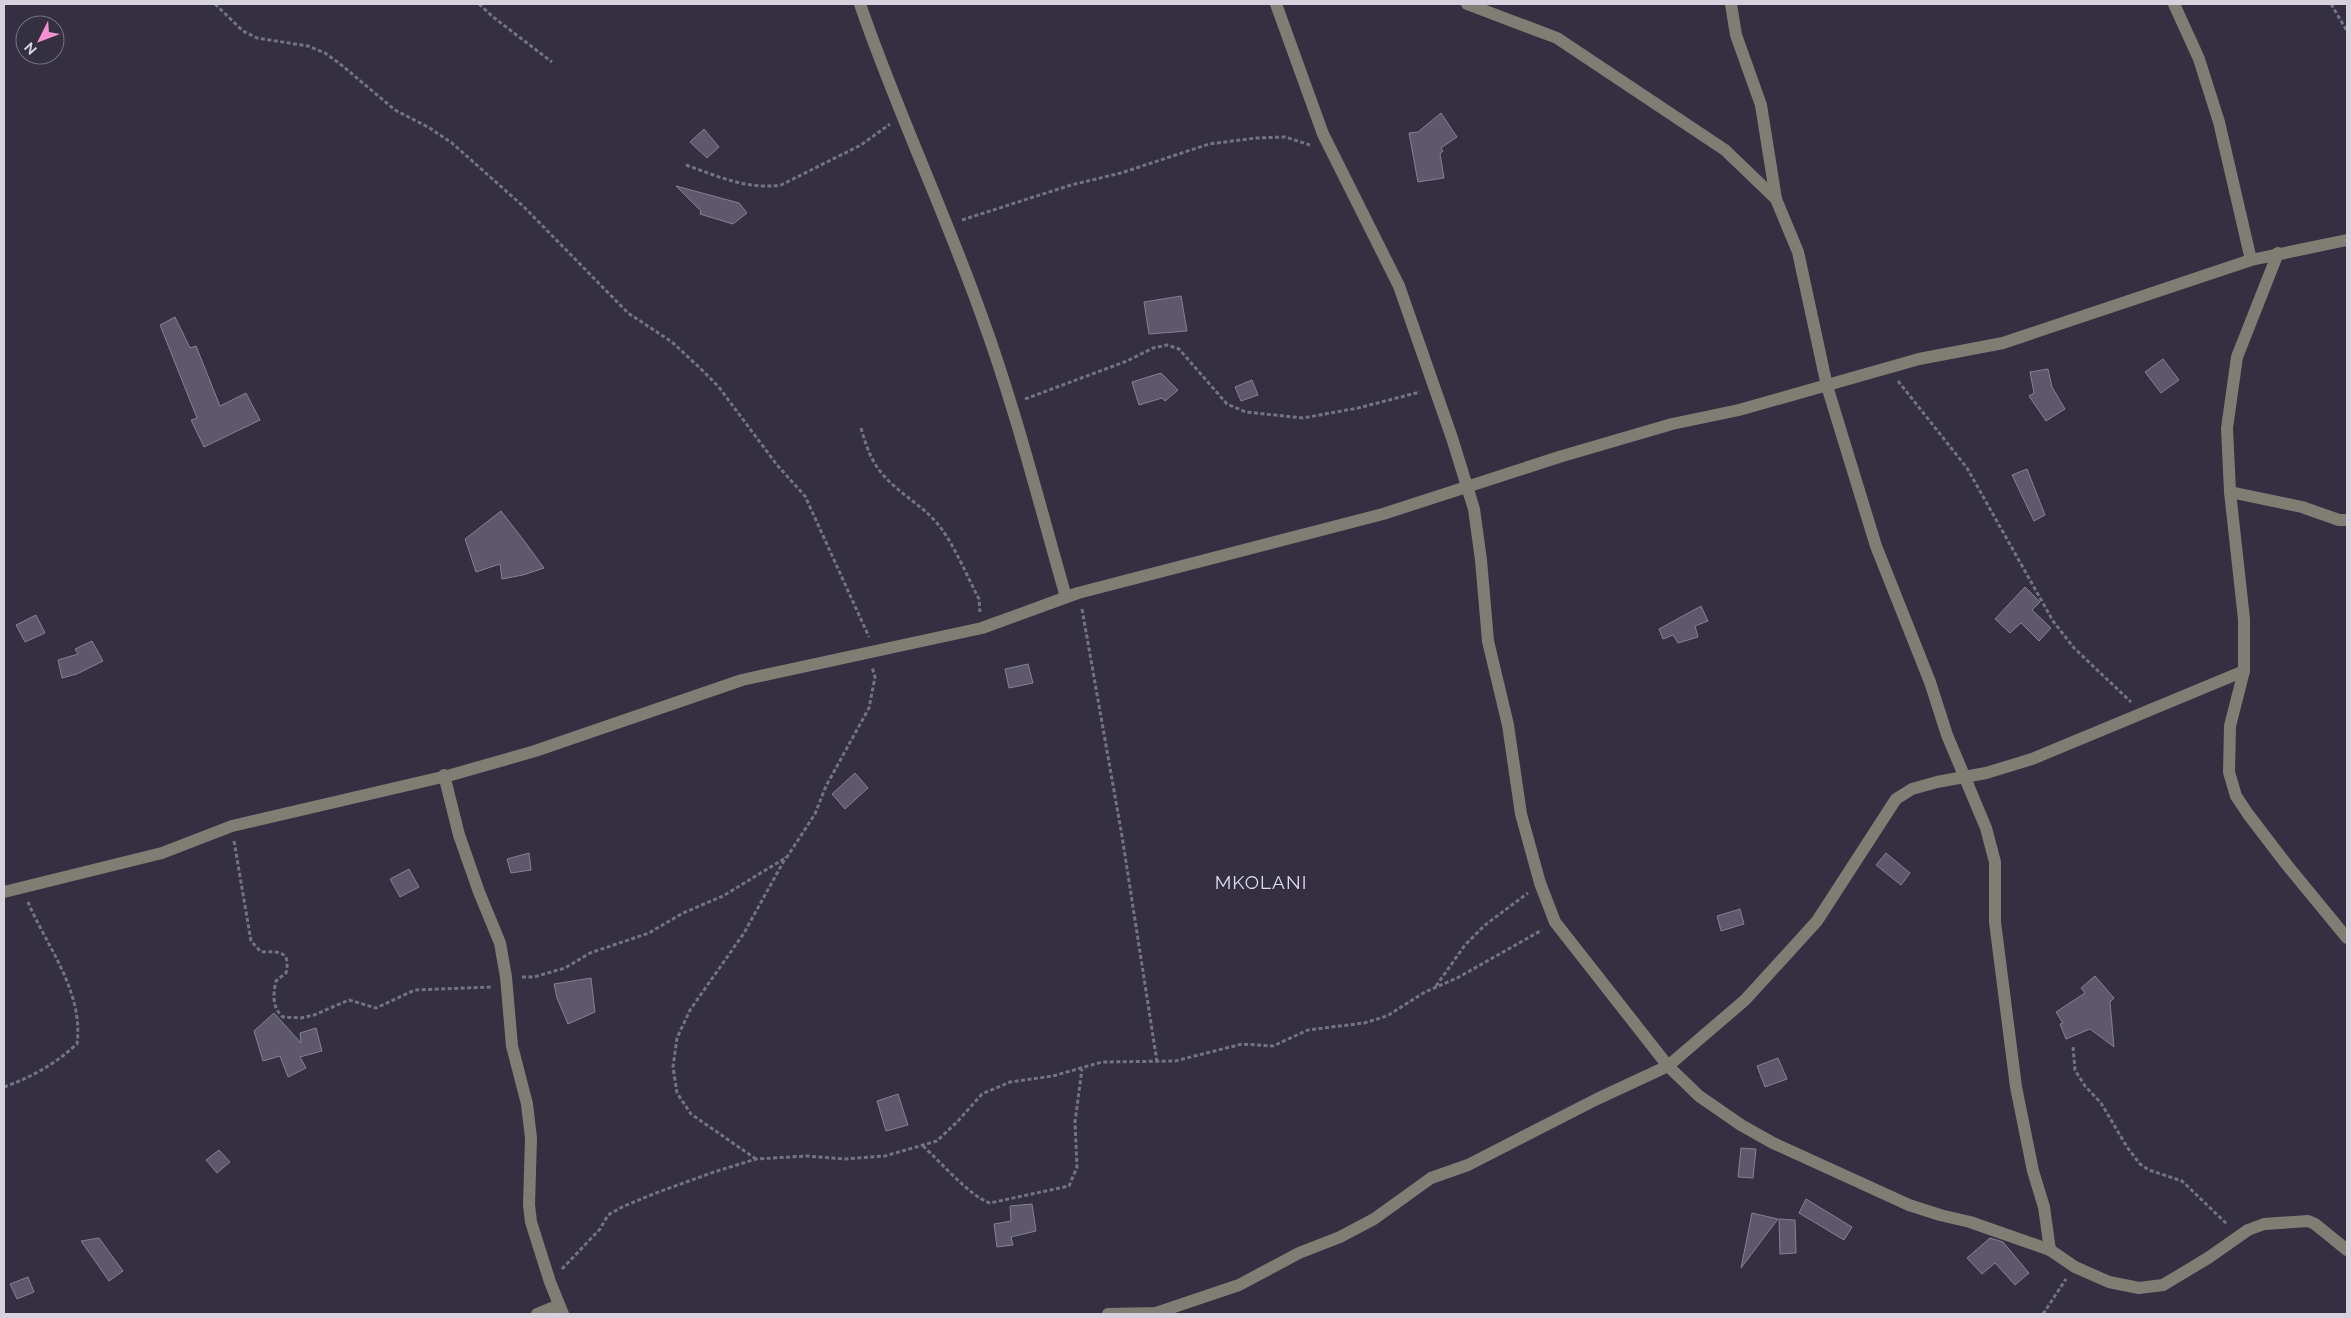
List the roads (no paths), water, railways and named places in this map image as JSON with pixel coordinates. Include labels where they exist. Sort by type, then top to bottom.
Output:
[{"type":"street","points":[[860,4],[900,116],[947,224],[982,316],[1072,595]]},
{"type":"street","points":[[1276,4],[1323,134],[1399,286],[1433,389],[1452,438],[1474,509],[1482,560],[1488,641],[1508,725],[1521,814],[1530,855],[1540,884],[1555,922],[1668,1066],[1699,1096],[1741,1125],[1773,1143],[1909,1205],[1970,1222],[2050,1250],[2075,1267],[2109,1282],[2139,1288],[2163,1285],[2208,1258],[2238,1236],[2264,1224],[2308,1221],[2315,1224],[2347,1250]]},
{"type":"street","points":[[1467,4],[1557,38],[1725,150],[1776,199]]},
{"type":"street","points":[[1731,4],[1736,35],[1761,105],[1776,199],[1798,252],[1827,386],[1876,546],[1930,682],[1964,778],[1986,828],[1995,862],[1995,922],[2018,1096],[2032,1171],[2044,1208],[2050,1250]]},
{"type":"street","points":[[2174,4],[2198,59],[2219,122],[2251,260]]},
{"type":"street","points":[[4,892],[162,853],[232,826],[535,751],[742,680],[982,628],[1072,595],[1383,514],[1559,457],[1672,424],[1739,410],[1886,368],[2003,343],[2251,260],[2347,240]]},
{"type":"street","points":[[2278,253],[2237,356],[2226,428],[2230,492],[2244,619],[2244,670],[2230,726],[2229,772],[2236,796],[2287,865],[2347,938]]},
{"type":"street","points":[[2230,492],[2302,507],[2339,520],[2347,520]]},
{"type":"street","points":[[1108,1314],[1156,1313],[1239,1285],[1299,1252],[1340,1237],[1374,1219],[1431,1178],[1468,1165],[1579,1107],[1668,1066],[1745,1000],[1817,921],[1896,799],[1912,789],[1937,782],[1964,778],[2032,759],[2244,670]]},
{"type":"street","points":[[444,775],[472,873],[500,943],[512,1046],[527,1104],[531,1138],[529,1205],[531,1222],[561,1310],[537,1314]]},
{"type":"district","name":"MKOLANI","points":[[1261,882]]}]
